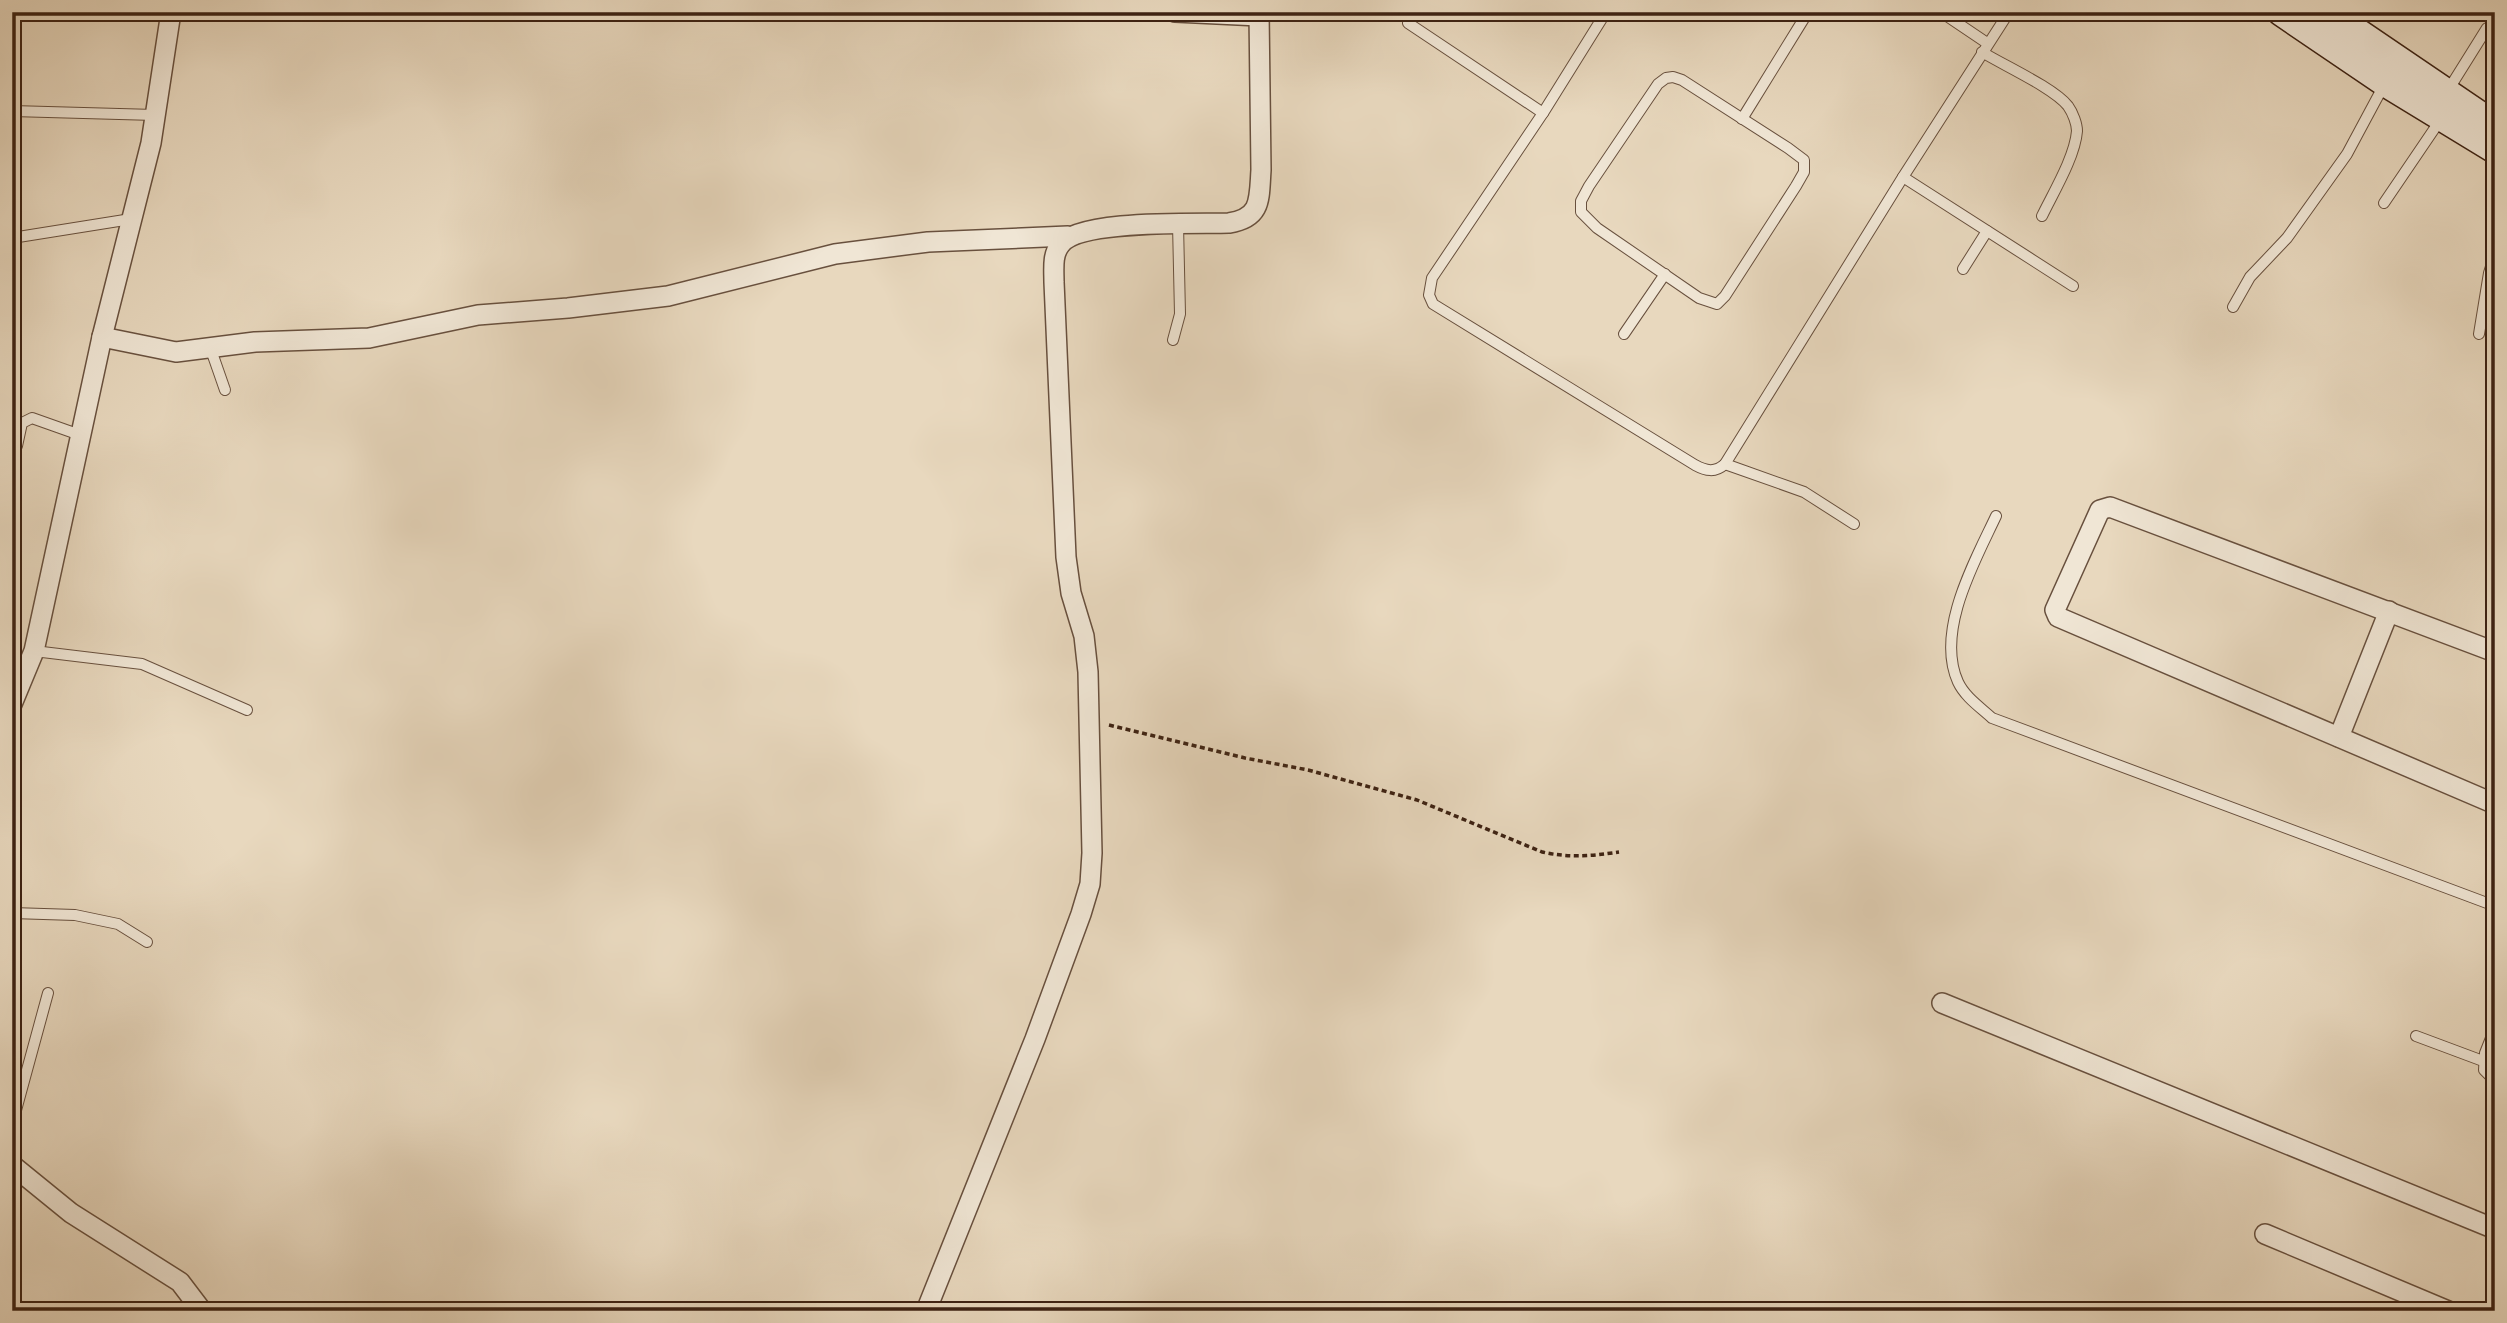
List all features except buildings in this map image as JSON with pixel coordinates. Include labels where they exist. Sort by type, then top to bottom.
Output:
[{"type":"main road","points":[[2282,12],[2385,82],[2495,126]]},
{"type":"main road","points":[[2339,16],[2495,149]]},
{"type":"street","points":[[14,697],[34,651],[102,337],[151,142],[172,12]]},
{"type":"street","points":[[102,337],[176,352],[256,342],[369,338],[478,315],[668,296],[785,265],[861,250],[928,242],[1068,236],[1093,228],[1244,220],[1255,212],[1260,195],[1259,14],[1175,12]]},
{"type":"street","points":[[926,1311],[1035,1039],[1090,884],[1090,720],[1084,636],[1072,593],[1063,502],[1054,265],[1060,244],[1068,236]]},
{"type":"street","points":[[2495,652],[2110,507],[2100,510],[2055,610],[2058,617],[2495,804]]},
{"type":"street","points":[[2339,737],[2389,611]]},
{"type":"street","points":[[1942,1003],[2495,1229]]},
{"type":"street","points":[[12,1165],[71,1213],[180,1282],[202,1311]]},
{"type":"street","points":[[2265,1234],[2448,1311]]},
{"type":"lane","points":[[1606,12],[1543,113],[1432,278],[1429,295],[1433,304],[1695,465],[1711,471],[1725,464],[2009,12]]},
{"type":"lane","points":[[1742,120],[1808,12]]},
{"type":"lane","points":[[1941,12],[1984,48],[2067,105],[2075,120],[2077,131],[2071,155],[2042,216]]},
{"type":"lane","points":[[1408,23],[1543,113]]},
{"type":"lane","points":[[2384,203],[2420,153],[2487,28]]},
{"type":"lane","points":[[1673,77],[1682,80],[1804,160],[1804,172],[1717,304],[1709,303],[1665,274],[1587,220],[1581,212],[1581,201],[1658,84],[1665,78],[1673,77]]},
{"type":"lane","points":[[2233,307],[2250,277],[2287,239],[2347,154],[2385,82]]},
{"type":"lane","points":[[12,111],[155,115]]},
{"type":"lane","points":[[1903,177],[2073,286]]},
{"type":"lane","points":[[12,239],[131,219]]},
{"type":"lane","points":[[1172,340],[1180,314],[1178,224]]},
{"type":"lane","points":[[1963,269],[1987,231]]},
{"type":"lane","points":[[2479,334],[2489,273],[2495,254]]},
{"type":"lane","points":[[1624,334],[1665,274]]},
{"type":"lane","points":[[210,347],[225,390]]},
{"type":"lane","points":[[17,446],[22,424],[32,418],[80,435]]},
{"type":"lane","points":[[1725,464],[1804,492],[1854,524]]},
{"type":"lane","points":[[1996,516],[1963,588],[1954,619],[1952,654],[1958,681],[1967,696],[1992,718],[2495,906]]},
{"type":"lane","points":[[34,651],[142,664],[247,710]]},
{"type":"lane","points":[[12,913],[75,915],[118,924],[146,942]]},
{"type":"lane","points":[[12,1125],[48,993]]},
{"type":"lane","points":[[2495,1028],[2483,1061],[2484,1070],[2495,1081]]},
{"type":"lane","points":[[2416,1036],[2483,1061]]},
{"type":"path","points":[[1090,720],[1245,758],[1308,770],[1417,800],[1542,852],[1564,857],[1619,852]]}]
